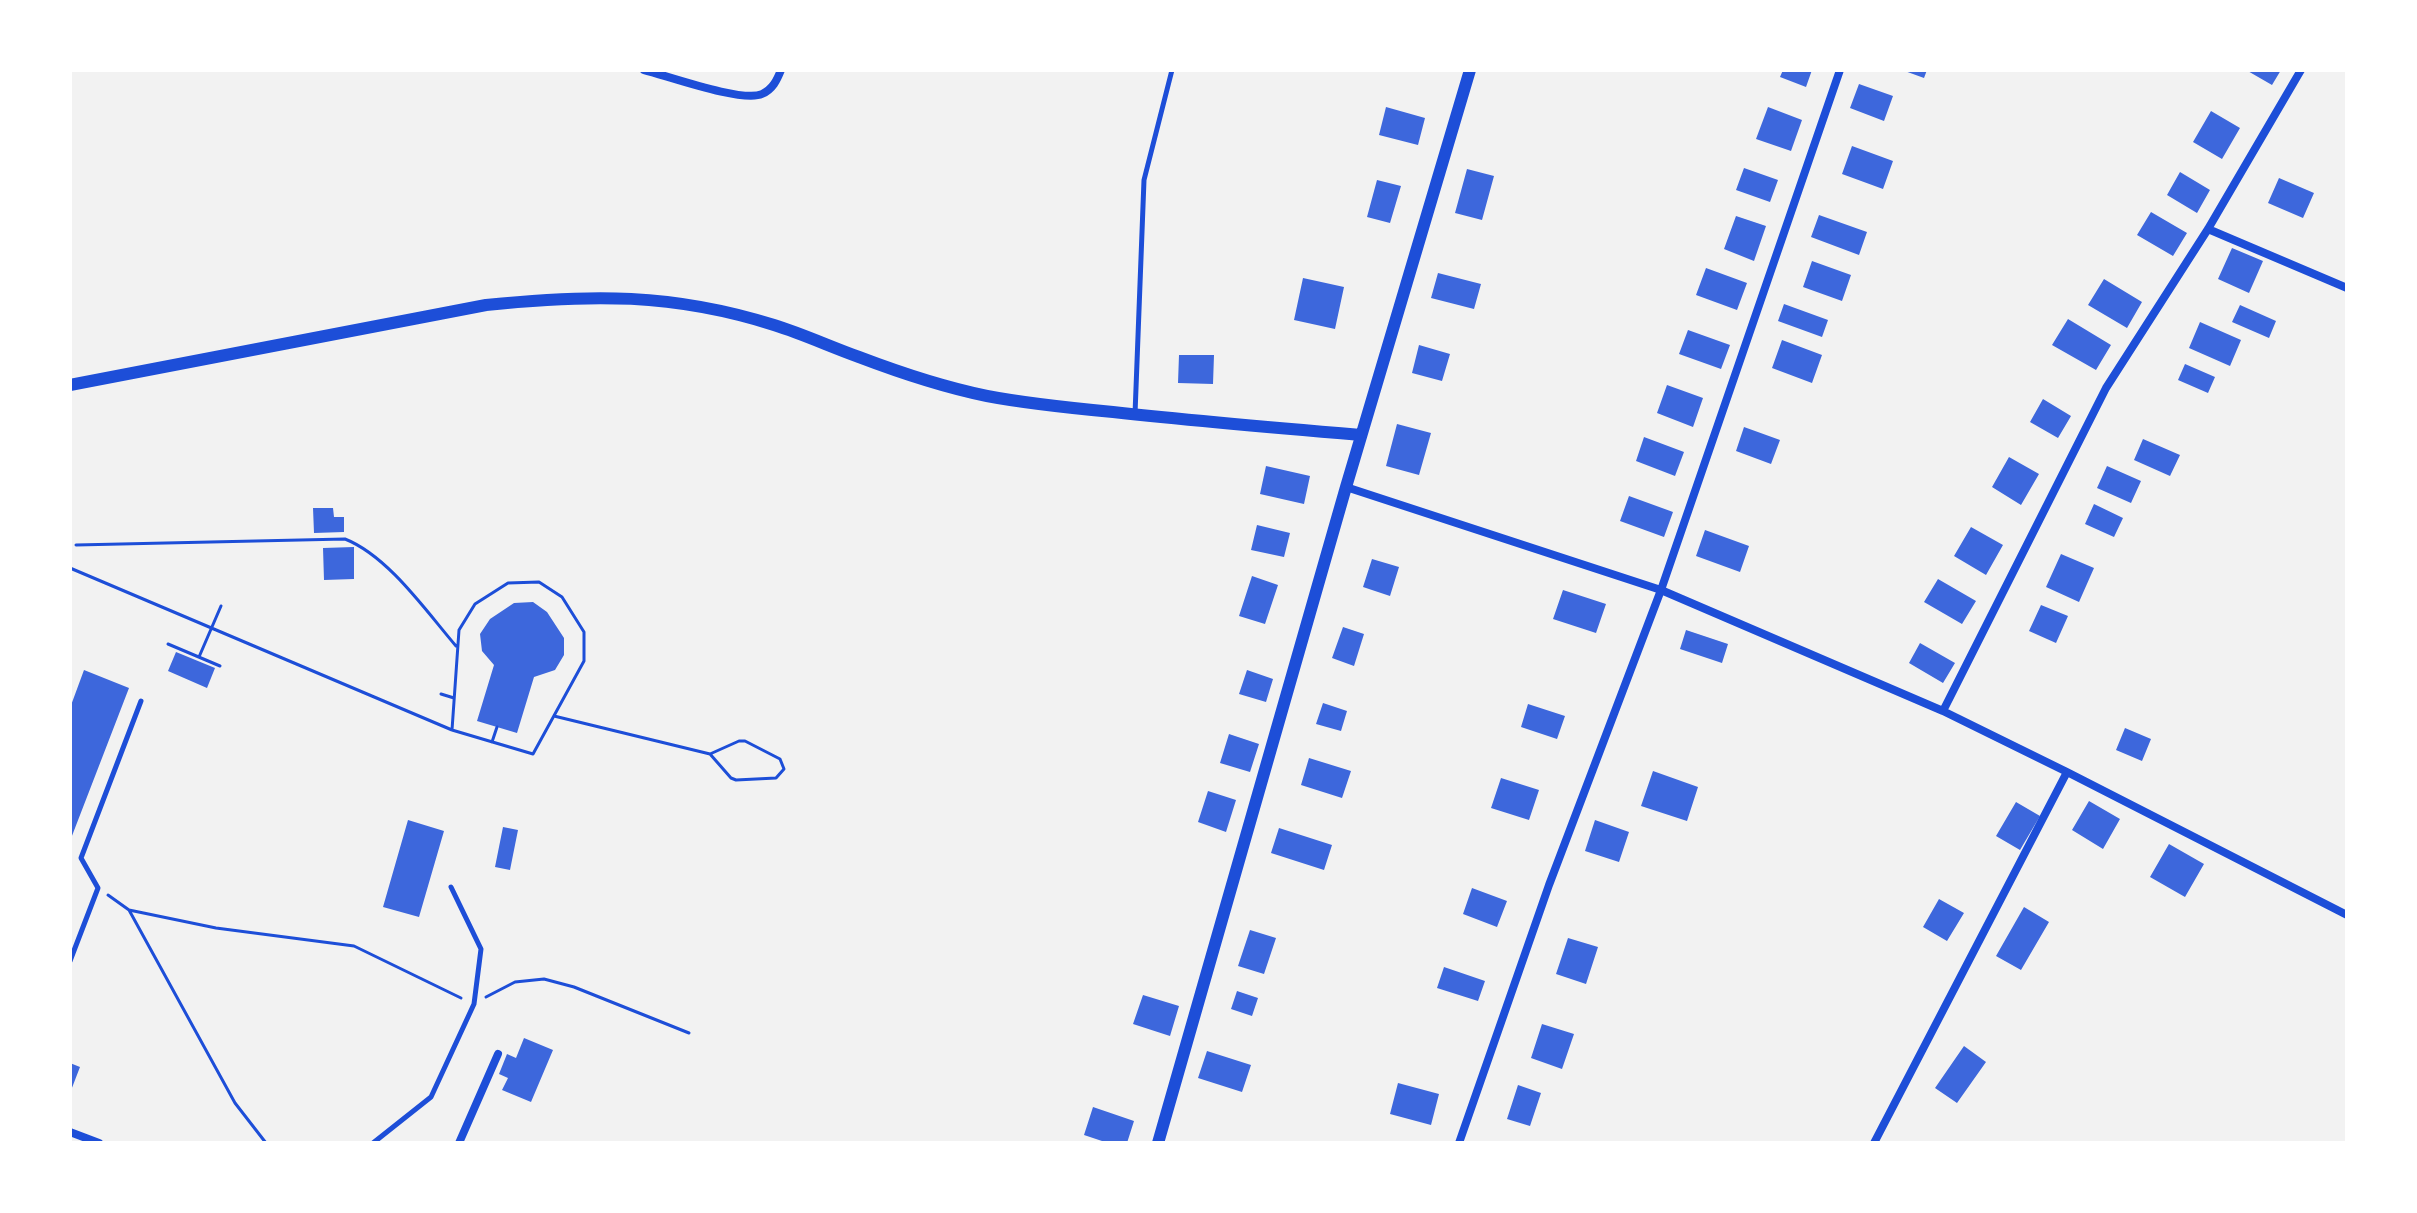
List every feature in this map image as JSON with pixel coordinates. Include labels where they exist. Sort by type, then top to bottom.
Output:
[{"type":"street","points":[[644,70],[742,97],[761,95],[776,85],[781,70]]},
{"type":"street","points":[[1158,1143],[1361,435],[1470,70]]},
{"type":"street","points":[[1459,1143],[1549,885],[1661,590],[1840,70]]},
{"type":"street","points":[[1943,711],[2106,388],[2208,229],[2301,70]]},
{"type":"street","points":[[2208,229],[2347,288]]},
{"type":"street","points":[[70,385],[486,305],[554,298],[623,297],[679,302],[736,314],[776,325],[913,376],[986,395],[1035,404],[1135,415],[1361,435]]},
{"type":"street","points":[[1346,487],[1661,590],[1943,711],[2347,915]]},
{"type":"street","points":[[1874,1143],[2067,772]]},
{"type":"street","points":[[459,1143],[498,1054]]},
{"type":"street","points":[[70,1132],[99,1143]]},
{"type":"lane","points":[[1135,415],[1144,180],[1172,70]]},
{"type":"lane","points":[[70,961],[98,888],[81,858],[141,701]]},
{"type":"lane","points":[[373,1143],[431,1097],[474,1004],[481,949],[451,887]]},
{"type":"path","points":[[76,545],[345,539],[371,554],[393,574],[458,647]]},
{"type":"path","points":[[70,568],[452,730],[533,754],[584,661],[584,632],[562,597],[539,582],[508,583],[475,604],[459,630],[452,730]]},
{"type":"path","points":[[199,657],[221,606]]},
{"type":"path","points":[[168,644],[220,666]]},
{"type":"path","points":[[441,694],[454,698]]},
{"type":"path","points":[[554,716],[710,754],[736,780],[776,778],[784,769],[780,759],[745,741],[710,754]]},
{"type":"path","points":[[492,742],[497,727]]},
{"type":"path","points":[[98,888],[129,910],[216,928],[354,946],[474,1004],[515,982],[544,979],[589,992],[689,1033]]},
{"type":"path","points":[[129,910],[235,1103],[266,1143]]},
{"type":"building","points":[[1783,70],[1812,70],[1806,87],[1780,77]]},
{"type":"building","points":[[1902,70],[1927,70],[1924,78]]},
{"type":"building","points":[[2246,70],[2281,70],[2272,85]]},
{"type":"building","points":[[1859,84],[1893,96],[1884,121],[1850,108]]},
{"type":"building","points":[[1386,107],[1425,118],[1418,145],[1379,135]]},
{"type":"building","points":[[1768,107],[1802,120],[1791,151],[1756,139]]},
{"type":"building","points":[[2211,111],[2240,128],[2222,159],[2193,142]]},
{"type":"building","points":[[1852,146],[1893,161],[1883,189],[1842,174]]},
{"type":"building","points":[[1744,168],[1778,180],[1770,202],[1736,190]]},
{"type":"building","points":[[1467,169],[1494,176],[1482,220],[1455,213]]},
{"type":"building","points":[[2180,172],[2210,190],[2197,213],[2167,195]]},
{"type":"building","points":[[2279,178],[2314,193],[2303,218],[2268,203]]},
{"type":"building","points":[[1377,180],[1401,186],[1390,223],[1367,217]]},
{"type":"building","points":[[2151,212],[2187,233],[2173,256],[2137,235]]},
{"type":"building","points":[[1819,215],[1867,232],[1859,255],[1811,237]]},
{"type":"building","points":[[1736,216],[1766,226],[1754,261],[1724,249]]},
{"type":"building","points":[[2232,248],[2263,261],[2249,293],[2218,279]]},
{"type":"building","points":[[1812,261],[1851,275],[1842,301],[1803,287]]},
{"type":"building","points":[[1706,268],[1747,283],[1737,310],[1696,295]]},
{"type":"building","points":[[1438,273],[1481,284],[1474,309],[1431,298]]},
{"type":"building","points":[[1303,278],[1344,287],[1335,329],[1294,320]]},
{"type":"building","points":[[2104,279],[2142,302],[2127,328],[2088,305]]},
{"type":"building","points":[[1784,304],[1828,320],[1822,337],[1778,321]]},
{"type":"building","points":[[2240,305],[2276,321],[2269,338],[2232,322]]},
{"type":"building","points":[[2068,319],[2111,345],[2096,370],[2052,345]]},
{"type":"building","points":[[2200,322],[2241,340],[2230,366],[2189,348]]},
{"type":"building","points":[[1688,330],[1730,345],[1721,369],[1679,354]]},
{"type":"building","points":[[1782,340],[1822,355],[1812,383],[1772,368]]},
{"type":"building","points":[[1419,345],[1450,354],[1442,381],[1412,373]]},
{"type":"building","points":[[1179,355],[1214,355],[1213,384],[1178,383]]},
{"type":"building","points":[[2185,364],[2215,377],[2208,393],[2178,380]]},
{"type":"building","points":[[1667,385],[1703,398],[1693,427],[1657,413]]},
{"type":"building","points":[[2043,399],[2071,416],[2058,438],[2030,422]]},
{"type":"building","points":[[1397,424],[1431,433],[1419,475],[1386,466]]},
{"type":"building","points":[[1744,427],[1780,440],[1771,464],[1736,451]]},
{"type":"building","points":[[1644,437],[1684,452],[1675,476],[1636,461]]},
{"type":"building","points":[[2143,439],[2180,455],[2170,476],[2134,460]]},
{"type":"building","points":[[2009,457],[2039,474],[2021,505],[1992,487]]},
{"type":"building","points":[[1266,466],[1310,476],[1304,504],[1260,494]]},
{"type":"building","points":[[2107,466],[2141,481],[2131,503],[2097,488]]},
{"type":"building","points":[[1629,496],[1673,512],[1664,537],[1620,521]]},
{"type":"building","points":[[2094,504],[2123,518],[2114,537],[2085,524]]},
{"type":"building","points":[[313,508],[333,508],[334,517],[344,517],[344,532],[314,533]]},
{"type":"building","points":[[1257,525],[1290,533],[1284,557],[1251,550]]},
{"type":"building","points":[[1971,527],[2003,545],[1986,575],[1954,556]]},
{"type":"building","points":[[1705,530],[1749,546],[1740,572],[1696,556]]},
{"type":"building","points":[[354,547],[354,579],[324,580],[323,548]]},
{"type":"building","points":[[2061,554],[2094,568],[2079,602],[2046,587]]},
{"type":"building","points":[[1372,559],[1399,567],[1390,596],[1363,587]]},
{"type":"building","points":[[1252,576],[1278,585],[1265,624],[1239,616]]},
{"type":"building","points":[[1938,579],[1976,601],[1962,624],[1924,602]]},
{"type":"building","points":[[1563,590],[1606,604],[1596,633],[1553,619]]},
{"type":"building","points":[[533,602],[547,612],[564,638],[564,655],[555,670],[534,677],[517,733],[477,721],[494,665],[482,651],[480,634],[490,619],[514,603]]},
{"type":"building","points":[[2041,605],[2068,616],[2056,643],[2029,631]]},
{"type":"building","points":[[1343,627],[1364,634],[1354,666],[1332,658]]},
{"type":"building","points":[[1686,630],[1728,644],[1722,663],[1680,649]]},
{"type":"building","points":[[1920,643],[1955,663],[1943,683],[1909,663]]},
{"type":"building","points":[[176,652],[215,668],[207,688],[168,671]]},
{"type":"building","points":[[84,670],[129,688],[70,841],[70,708]]},
{"type":"building","points":[[1247,670],[1273,679],[1266,702],[1239,694]]},
{"type":"building","points":[[1323,703],[1347,711],[1341,731],[1316,724]]},
{"type":"building","points":[[1528,704],[1565,716],[1557,739],[1521,727]]},
{"type":"building","points":[[2125,728],[2151,739],[2142,761],[2116,750]]},
{"type":"building","points":[[1229,734],[1259,744],[1250,772],[1220,763]]},
{"type":"building","points":[[1309,758],[1351,771],[1342,798],[1301,785]]},
{"type":"building","points":[[1653,771],[1698,787],[1687,821],[1641,806]]},
{"type":"building","points":[[1501,778],[1539,790],[1529,820],[1491,808]]},
{"type":"building","points":[[1208,791],[1236,800],[1226,832],[1198,822]]},
{"type":"building","points":[[2089,801],[2120,819],[2103,849],[2072,830]]},
{"type":"building","points":[[2016,802],[2040,816],[2020,850],[1996,836]]},
{"type":"building","points":[[408,820],[444,831],[419,917],[383,907]]},
{"type":"building","points":[[1595,820],[1629,832],[1619,862],[1585,851]]},
{"type":"building","points":[[503,827],[518,830],[510,870],[495,867]]},
{"type":"building","points":[[1279,828],[1332,845],[1324,870],[1271,853]]},
{"type":"building","points":[[2169,844],[2204,864],[2185,897],[2150,877]]},
{"type":"building","points":[[1472,888],[1507,901],[1497,927],[1463,914]]},
{"type":"building","points":[[1939,899],[1964,913],[1947,941],[1923,927]]},
{"type":"building","points":[[2024,907],[2049,922],[2021,970],[1996,956]]},
{"type":"building","points":[[1250,930],[1276,938],[1264,974],[1238,966]]},
{"type":"building","points":[[1568,938],[1598,947],[1586,984],[1556,974]]},
{"type":"building","points":[[1444,967],[1485,981],[1478,1001],[1437,988]]},
{"type":"building","points":[[1237,991],[1258,998],[1252,1016],[1231,1009]]},
{"type":"building","points":[[1143,995],[1179,1006],[1170,1036],[1133,1024]]},
{"type":"building","points":[[1542,1024],[1574,1034],[1562,1069],[1531,1058]]},
{"type":"building","points":[[524,1038],[553,1050],[531,1102],[502,1090],[508,1078],[499,1074],[507,1054],[516,1058]]},
{"type":"building","points":[[1964,1046],[1986,1062],[1957,1103],[1935,1088]]},
{"type":"building","points":[[1207,1051],[1251,1065],[1242,1092],[1198,1078]]},
{"type":"building","points":[[70,1063],[80,1067],[70,1093]]},
{"type":"building","points":[[1398,1083],[1439,1094],[1431,1125],[1390,1114]]},
{"type":"building","points":[[1518,1085],[1541,1093],[1530,1126],[1507,1119]]},
{"type":"building","points":[[1093,1107],[1134,1121],[1127,1143],[1108,1143],[1084,1135]]}]
